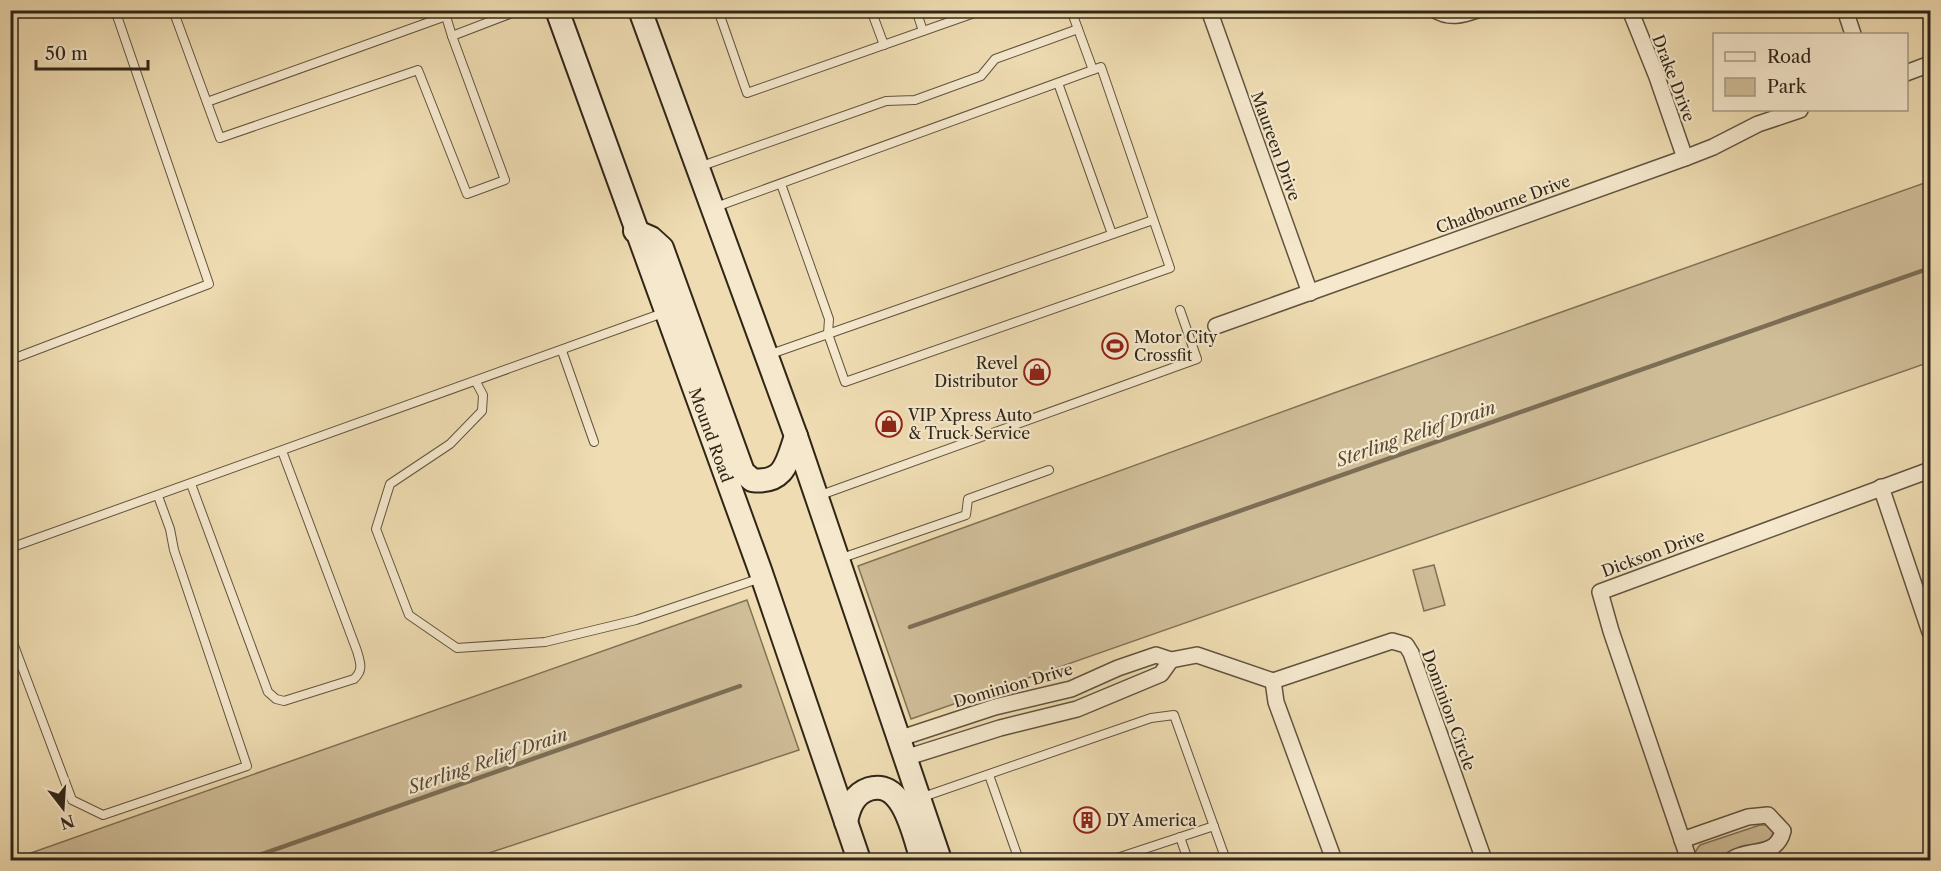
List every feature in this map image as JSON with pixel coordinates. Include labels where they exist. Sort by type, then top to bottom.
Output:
[{"type":"main road","name":"Mound Road","points":[[557,10],[762,577],[859,861]]},
{"type":"main road","points":[[640,10],[796,436],[902,749],[922,861]]},
{"type":"main road","points":[[635,231],[651,238],[662,248],[743,472],[752,480],[773,479],[782,473],[796,436]]},
{"type":"main road","points":[[846,822],[855,798],[867,789],[888,789],[910,801],[940,861]]},
{"type":"street","name":"Maureen Drive","points":[[1209,10],[1310,293]]},
{"type":"street","points":[[1436,10],[1441,14],[1454,16],[1477,10]]},
{"type":"street","name":"Drake Drive","points":[[1630,10],[1657,77],[1685,158]]},
{"type":"street","points":[[1845,10],[1853,33]]},
{"type":"street","points":[[1908,72],[1930,64]]},
{"type":"street","name":"Chadbourne Drive","points":[[1216,327],[1685,158],[1713,147],[1758,124],[1797,111]]},
{"type":"street","name":"Dickson Drive","points":[[1689,861],[1611,631],[1600,592],[1930,470]]},
{"type":"street","points":[[1881,487],[1930,632]]},
{"type":"street","name":"Dominion Circle","points":[[1273,681],[1392,641],[1406,645],[1411,652],[1484,861]]},
{"type":"street","name":"Dominion Drive","points":[[902,749],[995,707],[1071,688],[1156,655],[1171,660],[1197,655],[1273,681]]},
{"type":"street","points":[[902,749],[1077,709],[1161,674],[1171,660]]},
{"type":"street","points":[[1273,681],[1276,702],[1334,861]]},
{"type":"street","points":[[1682,840],[1748,818],[1768,815],[1783,831],[1780,841],[1772,847],[1761,852],[1736,857],[1731,861]]},
{"type":"lane","points":[[10,360],[209,284],[115,10]]},
{"type":"lane","points":[[173,10],[220,138],[418,70],[467,194],[505,180],[445,13],[207,102]]},
{"type":"lane","points":[[452,36],[520,10]]},
{"type":"lane","points":[[718,10],[747,93],[983,10]]},
{"type":"lane","points":[[871,10],[884,45]]},
{"type":"lane","points":[[916,10],[923,31]]},
{"type":"lane","points":[[1071,10],[1093,70]]},
{"type":"lane","points":[[698,168],[886,101],[915,100],[981,76],[995,59],[1078,29]]},
{"type":"lane","points":[[713,208],[1101,67],[1170,268],[845,382],[828,334],[829,319],[780,184]]},
{"type":"lane","points":[[1058,83],[1112,234]]},
{"type":"lane","points":[[766,355],[1153,220]]},
{"type":"lane","points":[[817,497],[1197,359],[1180,310]]},
{"type":"lane","points":[[10,548],[665,312]]},
{"type":"lane","points":[[562,351],[594,442]]},
{"type":"lane","points":[[476,382],[483,395],[482,411],[450,444],[390,484],[376,529],[409,615],[448,642],[457,648],[545,642],[636,620],[762,577]]},
{"type":"lane","points":[[191,484],[268,692],[276,699],[284,701],[354,679],[359,675],[361,668],[357,651],[282,451]]},
{"type":"lane","points":[[838,559],[966,515],[968,499],[1049,470]]},
{"type":"lane","points":[[10,635],[72,800],[103,815],[247,766],[158,496]]},
{"type":"lane","points":[[1028,699],[1032,720]]},
{"type":"lane","points":[[910,801],[1152,718],[1174,715],[1226,861]]},
{"type":"lane","points":[[989,775],[1019,861]]},
{"type":"lane","points":[[1111,861],[1214,826]]},
{"type":"lane","points":[[1180,837],[1188,861]]},
{"type":"green space","name":"Sterling Relief Drain","points":[[1930,181],[1930,362],[911,719],[858,566],[1334,393]]},
{"type":"green space","points":[[1434,565],[1445,605],[1424,611],[1413,570]]},
{"type":"green space","name":"Sterling Relief Drain","points":[[747,600],[799,750],[468,860],[11,860]]},
{"type":"green space","points":[[1766,825],[1773,832],[1770,843],[1739,848],[1716,860],[1696,860],[1695,852],[1700,845]]},
{"type":"waterway","name":"Sterling Relief Drain","points":[[910,627],[1930,268]]},
{"type":"waterway","name":"Sterling Relief Drain","points":[[245,860],[740,686]]},
{"type":"place","name":"Motor City Crossfit","points":[[1115,346]]},
{"type":"place","name":"Revel Distributor","points":[[1037,372]]},
{"type":"place","name":"VIP Xpress Auto & Truck Service","points":[[889,424]]},
{"type":"place","name":"DY America","points":[[1087,820]]}]
